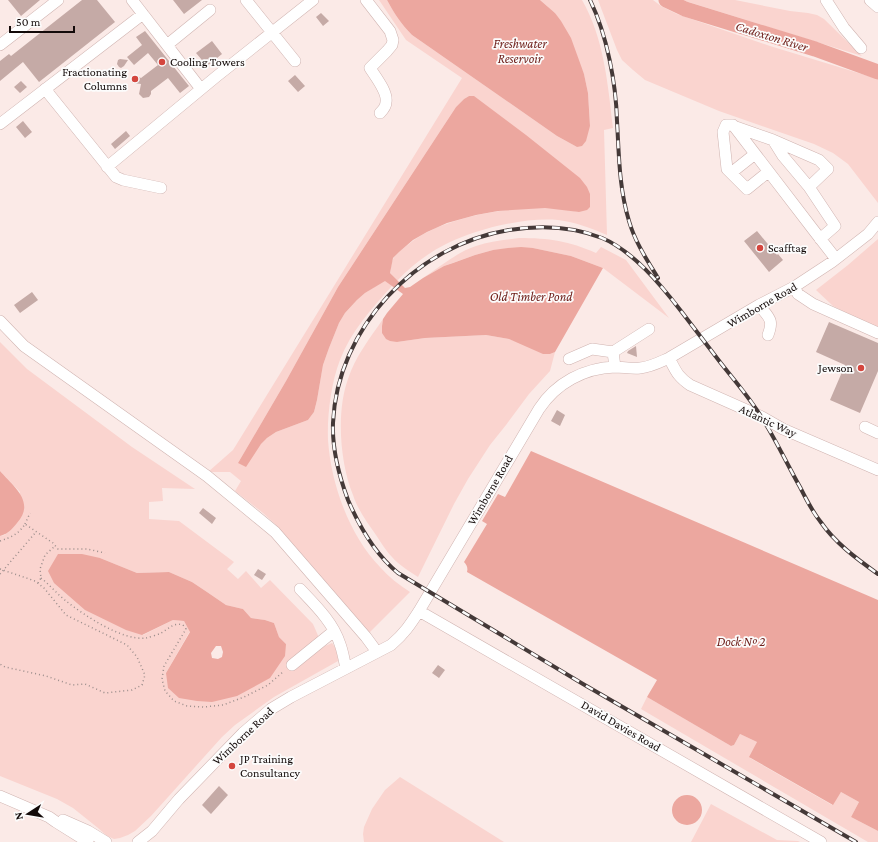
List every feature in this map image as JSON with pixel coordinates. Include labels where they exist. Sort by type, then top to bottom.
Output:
[{"type":"street","points":[[0,46],[58,0]]},
{"type":"street","points":[[132,0],[201,89]]},
{"type":"street","points":[[246,0],[295,61]]},
{"type":"street","points":[[107,167],[201,89],[313,0]]},
{"type":"street","points":[[366,0],[390,32],[393,40],[390,48],[370,68],[386,94],[386,102],[380,113]]},
{"type":"street","points":[[826,0],[844,28],[861,48]]},
{"type":"street","points":[[870,0],[878,7]]},
{"type":"street","points":[[167,45],[210,10]]},
{"type":"street","points":[[0,124],[143,14]]},
{"type":"street","points":[[45,89],[107,167],[119,179],[161,188]]},
{"type":"street","points":[[768,172],[747,189],[727,169],[723,132],[726,125],[773,140],[819,160],[828,169],[809,188]]},
{"type":"street","points":[[733,126],[836,259]]},
{"type":"street","points":[[773,140],[783,156],[809,188],[836,226],[820,239]]},
{"type":"street","points":[[731,173],[755,154]]},
{"type":"street","name":"Wimborne Road","points":[[138,842],[150,837],[165,816],[190,787],[243,733],[272,709],[280,703],[391,645],[406,631],[420,611],[538,408],[547,397],[561,385],[577,376],[598,369],[615,367],[639,368],[657,364],[669,358],[794,287],[836,259],[868,234],[878,222]]},
{"type":"street","points":[[794,287],[798,294],[813,304],[878,333]]},
{"type":"street","points":[[760,305],[771,322],[771,329],[768,335]]},
{"type":"street","points":[[0,321],[24,346],[207,476],[275,532],[366,636],[378,652]]},
{"type":"street","points":[[569,359],[592,349],[613,352],[649,329]]},
{"type":"street","points":[[613,352],[615,367]]},
{"type":"street","name":"Atlantic Way","points":[[669,358],[677,374],[682,380],[690,385],[878,470]]},
{"type":"street","points":[[865,427],[878,433]]},
{"type":"street","points":[[300,589],[319,609],[334,631],[340,644],[346,668]]},
{"type":"street","name":"David Davies Road","points":[[420,611],[821,842]]},
{"type":"street","points":[[292,665],[334,631]]},
{"type":"street","points":[[0,796],[49,817],[88,842]]},
{"type":"street","points":[[49,817],[58,817],[88,831],[106,842]]},
{"type":"path","points":[[0,541],[21,531],[30,513]]},
{"type":"path","points":[[25,524],[53,543],[58,549],[87,549],[105,553]]},
{"type":"path","points":[[0,574],[36,532]]},
{"type":"path","points":[[38,584],[41,578],[40,569],[45,555],[55,546]]},
{"type":"path","points":[[0,569],[35,581],[44,588],[66,615],[127,645],[137,657],[145,675],[142,685],[132,690],[105,693],[85,684],[72,685],[46,676],[5,667],[0,664]]},
{"type":"path","points":[[41,578],[82,613],[112,631],[133,637],[146,638],[160,633],[171,626],[183,624],[186,629],[164,666],[162,679],[165,691],[174,701],[187,706],[204,707],[223,705],[244,697],[268,685],[292,665]]},
{"type":"shaded area","points":[[379,0],[387,0],[404,27],[412,35],[557,136],[577,147],[590,126],[588,93],[584,74],[555,13],[540,0],[582,0],[595,30],[604,62],[613,128],[604,130],[607,235],[571,222],[558,220],[530,220],[500,225],[458,239],[433,251],[408,270],[397,281],[390,273],[394,257],[422,235],[438,227],[455,221],[493,212],[529,208],[562,209],[579,212],[469,96],[464,99],[456,107],[338,287],[286,381],[238,463],[276,432],[308,420],[314,412],[323,365],[339,323],[345,313],[357,300],[385,280],[392,286],[356,330],[340,360],[332,389],[328,421],[328,440],[333,474],[351,524],[359,540],[380,567],[394,581],[410,592],[369,633],[275,524],[235,491],[241,481],[230,472],[208,472],[233,450],[462,78],[406,40]]},
{"type":"shaded area","points":[[598,0],[653,0],[677,14],[770,46],[878,79],[878,203],[848,164],[833,153],[814,144],[719,111],[645,80],[622,60]]},
{"type":"shaded area","points":[[682,0],[735,0],[817,15],[824,19],[862,56]]},
{"type":"shaded area","points":[[519,238],[559,241],[596,253],[601,247],[626,260],[669,318],[603,268],[571,256],[533,248],[493,250],[444,266],[423,278],[455,256],[476,246]]},
{"type":"shaded area","points":[[878,239],[878,329],[833,306],[816,290]]},
{"type":"shaded area","points":[[383,319],[382,326],[397,342],[425,338],[486,335],[509,339],[550,354],[555,352],[550,371],[529,394],[490,445],[468,479],[418,577],[395,560],[383,546],[357,506],[345,468],[341,437],[344,392],[351,371],[359,355]]},
{"type":"shaded area","points":[[0,342],[27,369],[132,447],[195,489],[162,488],[163,501],[149,502],[149,519],[179,521],[234,562],[227,569],[238,579],[246,571],[261,588],[270,580],[313,624],[323,647],[332,643],[337,652],[338,661],[274,697],[235,725],[222,737],[151,816],[135,831],[120,838],[114,839],[107,836],[73,808],[57,799],[0,776],[0,536],[5,535],[20,492],[0,471]],"holes":[[[100,558],[137,573],[169,572],[192,582],[226,605],[243,609],[251,618],[274,623],[279,637],[286,644],[166,673],[190,631],[184,621],[173,620],[143,635]]]},
{"type":"shaded area","points":[[647,697],[731,746],[734,745],[740,734],[757,742],[750,758],[832,805],[841,792],[859,802],[851,817],[878,831],[878,842],[868,842],[641,709]]},
{"type":"shaded area","points":[[400,777],[504,842],[364,842],[364,827],[372,809],[385,790]]},
{"type":"shaded area","points":[[711,804],[777,840],[800,842],[691,842]]},
{"type":"water","name":"Freshwater Reservoir","points":[[387,0],[540,0],[555,13],[561,21],[571,38],[584,74],[588,93],[590,126],[586,141],[582,146],[577,147],[557,136],[412,35],[404,27]]},
{"type":"water","name":"Old Timber Pond","points":[[469,96],[474,96],[580,178],[590,194],[590,207],[587,210],[579,212],[545,208],[498,211],[447,223],[413,240],[399,252],[393,258],[390,273],[405,288],[410,287],[444,266],[475,255],[493,250],[521,247],[571,256],[603,268],[555,352],[543,354],[509,339],[486,335],[425,338],[397,342],[390,341],[386,339],[382,333],[383,319],[403,294],[385,281],[365,293],[357,300],[345,313],[339,323],[323,365],[314,412],[308,420],[276,432],[267,438],[261,444],[246,467],[238,463],[286,381],[338,287],[456,107]]},
{"type":"water","name":"Dock Nº 2","points":[[531,451],[878,600],[878,831],[851,817],[859,802],[841,792],[833,805],[749,757],[757,742],[740,734],[734,745],[731,746],[647,697],[657,680],[467,572],[467,567],[464,562],[487,524],[482,521],[498,494],[505,497]]},
{"type":"water","points":[[0,471],[20,495],[24,508],[17,523],[8,533],[0,536]]},
{"type":"water","points":[[58,554],[82,554],[100,558],[137,573],[169,572],[192,582],[226,605],[243,609],[251,618],[274,623],[279,637],[286,644],[285,656],[270,678],[237,696],[212,702],[179,698],[168,688],[166,673],[190,632],[184,621],[173,620],[142,635],[126,630],[85,610],[54,583],[48,571]],"holes":[[[216,646],[221,646],[223,652],[222,657],[218,659],[212,658],[211,653]]]},
{"type":"water","points":[[687,795],[697,800],[702,810],[697,820],[687,825],[677,820],[672,810],[677,800]]},
{"type":"building","points":[[8,0],[40,0],[21,16]]},
{"type":"building","points":[[82,0],[97,0],[115,22],[39,82],[23,62],[0,81],[0,61],[9,54],[11,56]]},
{"type":"building","points":[[173,0],[202,0],[184,14]]},
{"type":"building","points":[[321,13],[329,21],[323,26],[316,17]]},
{"type":"building","points":[[145,31],[189,86],[180,93],[168,78],[151,91],[149,97],[143,98],[139,94],[141,84],[133,83],[131,81],[133,76],[135,75],[141,78],[158,65],[148,53],[134,65],[127,57],[142,45],[136,37]]},
{"type":"building","points":[[212,41],[222,54],[207,66],[196,53]]},
{"type":"building","points":[[118,60],[128,60],[121,68],[117,64]]},
{"type":"building","points":[[295,75],[305,86],[298,92],[288,81]]},
{"type":"building","points":[[21,81],[27,87],[20,93],[14,87]]},
{"type":"building","points":[[23,121],[32,132],[25,138],[16,127]]},
{"type":"building","points":[[126,131],[130,136],[115,149],[111,144]]},
{"type":"building","name":"Scafftag","points":[[757,231],[783,260],[769,272],[744,241]]},
{"type":"building","points":[[32,292],[38,300],[20,313],[14,305]]},
{"type":"building","name":"Jewson","points":[[829,322],[878,343],[878,371],[860,413],[830,400],[845,365],[816,352]]},
{"type":"building","points":[[636,346],[637,357],[627,353],[628,351]]},
{"type":"building","points":[[557,410],[565,415],[560,426],[551,421]]},
{"type":"building","points":[[203,508],[216,518],[212,524],[199,513]]},
{"type":"building","points":[[258,569],[266,574],[262,580],[254,575]]},
{"type":"building","points":[[438,665],[445,670],[439,678],[432,673]]},
{"type":"building","points":[[219,786],[228,795],[211,814],[202,805]]},
{"type":"waterway","name":"Cadoxton River","points":[[666,0],[685,9],[815,49],[878,72]]},
{"type":"railway","points":[[590,0],[601,28],[610,59],[615,91],[620,171],[626,209],[635,236],[658,278]]},
{"type":"railway","points":[[856,842],[583,684],[398,573],[390,566],[375,549],[358,521],[348,500],[337,463],[333,423],[338,388],[349,355],[366,324],[388,296],[413,273],[443,253],[475,239],[521,228],[544,227],[568,229],[602,238],[625,251],[665,290],[742,389],[757,411],[772,435],[809,505],[817,517],[832,536],[847,550],[878,574]]},
{"type":"place","name":"Cooling Towers","points":[[162,62]]},
{"type":"place","name":"Fractionating Columns","points":[[135,79]]},
{"type":"place","name":"Scafftag","points":[[760,248]]},
{"type":"place","name":"Jewson","points":[[861,368]]},
{"type":"place","name":"JP Training Consultancy","points":[[232,766]]}]
